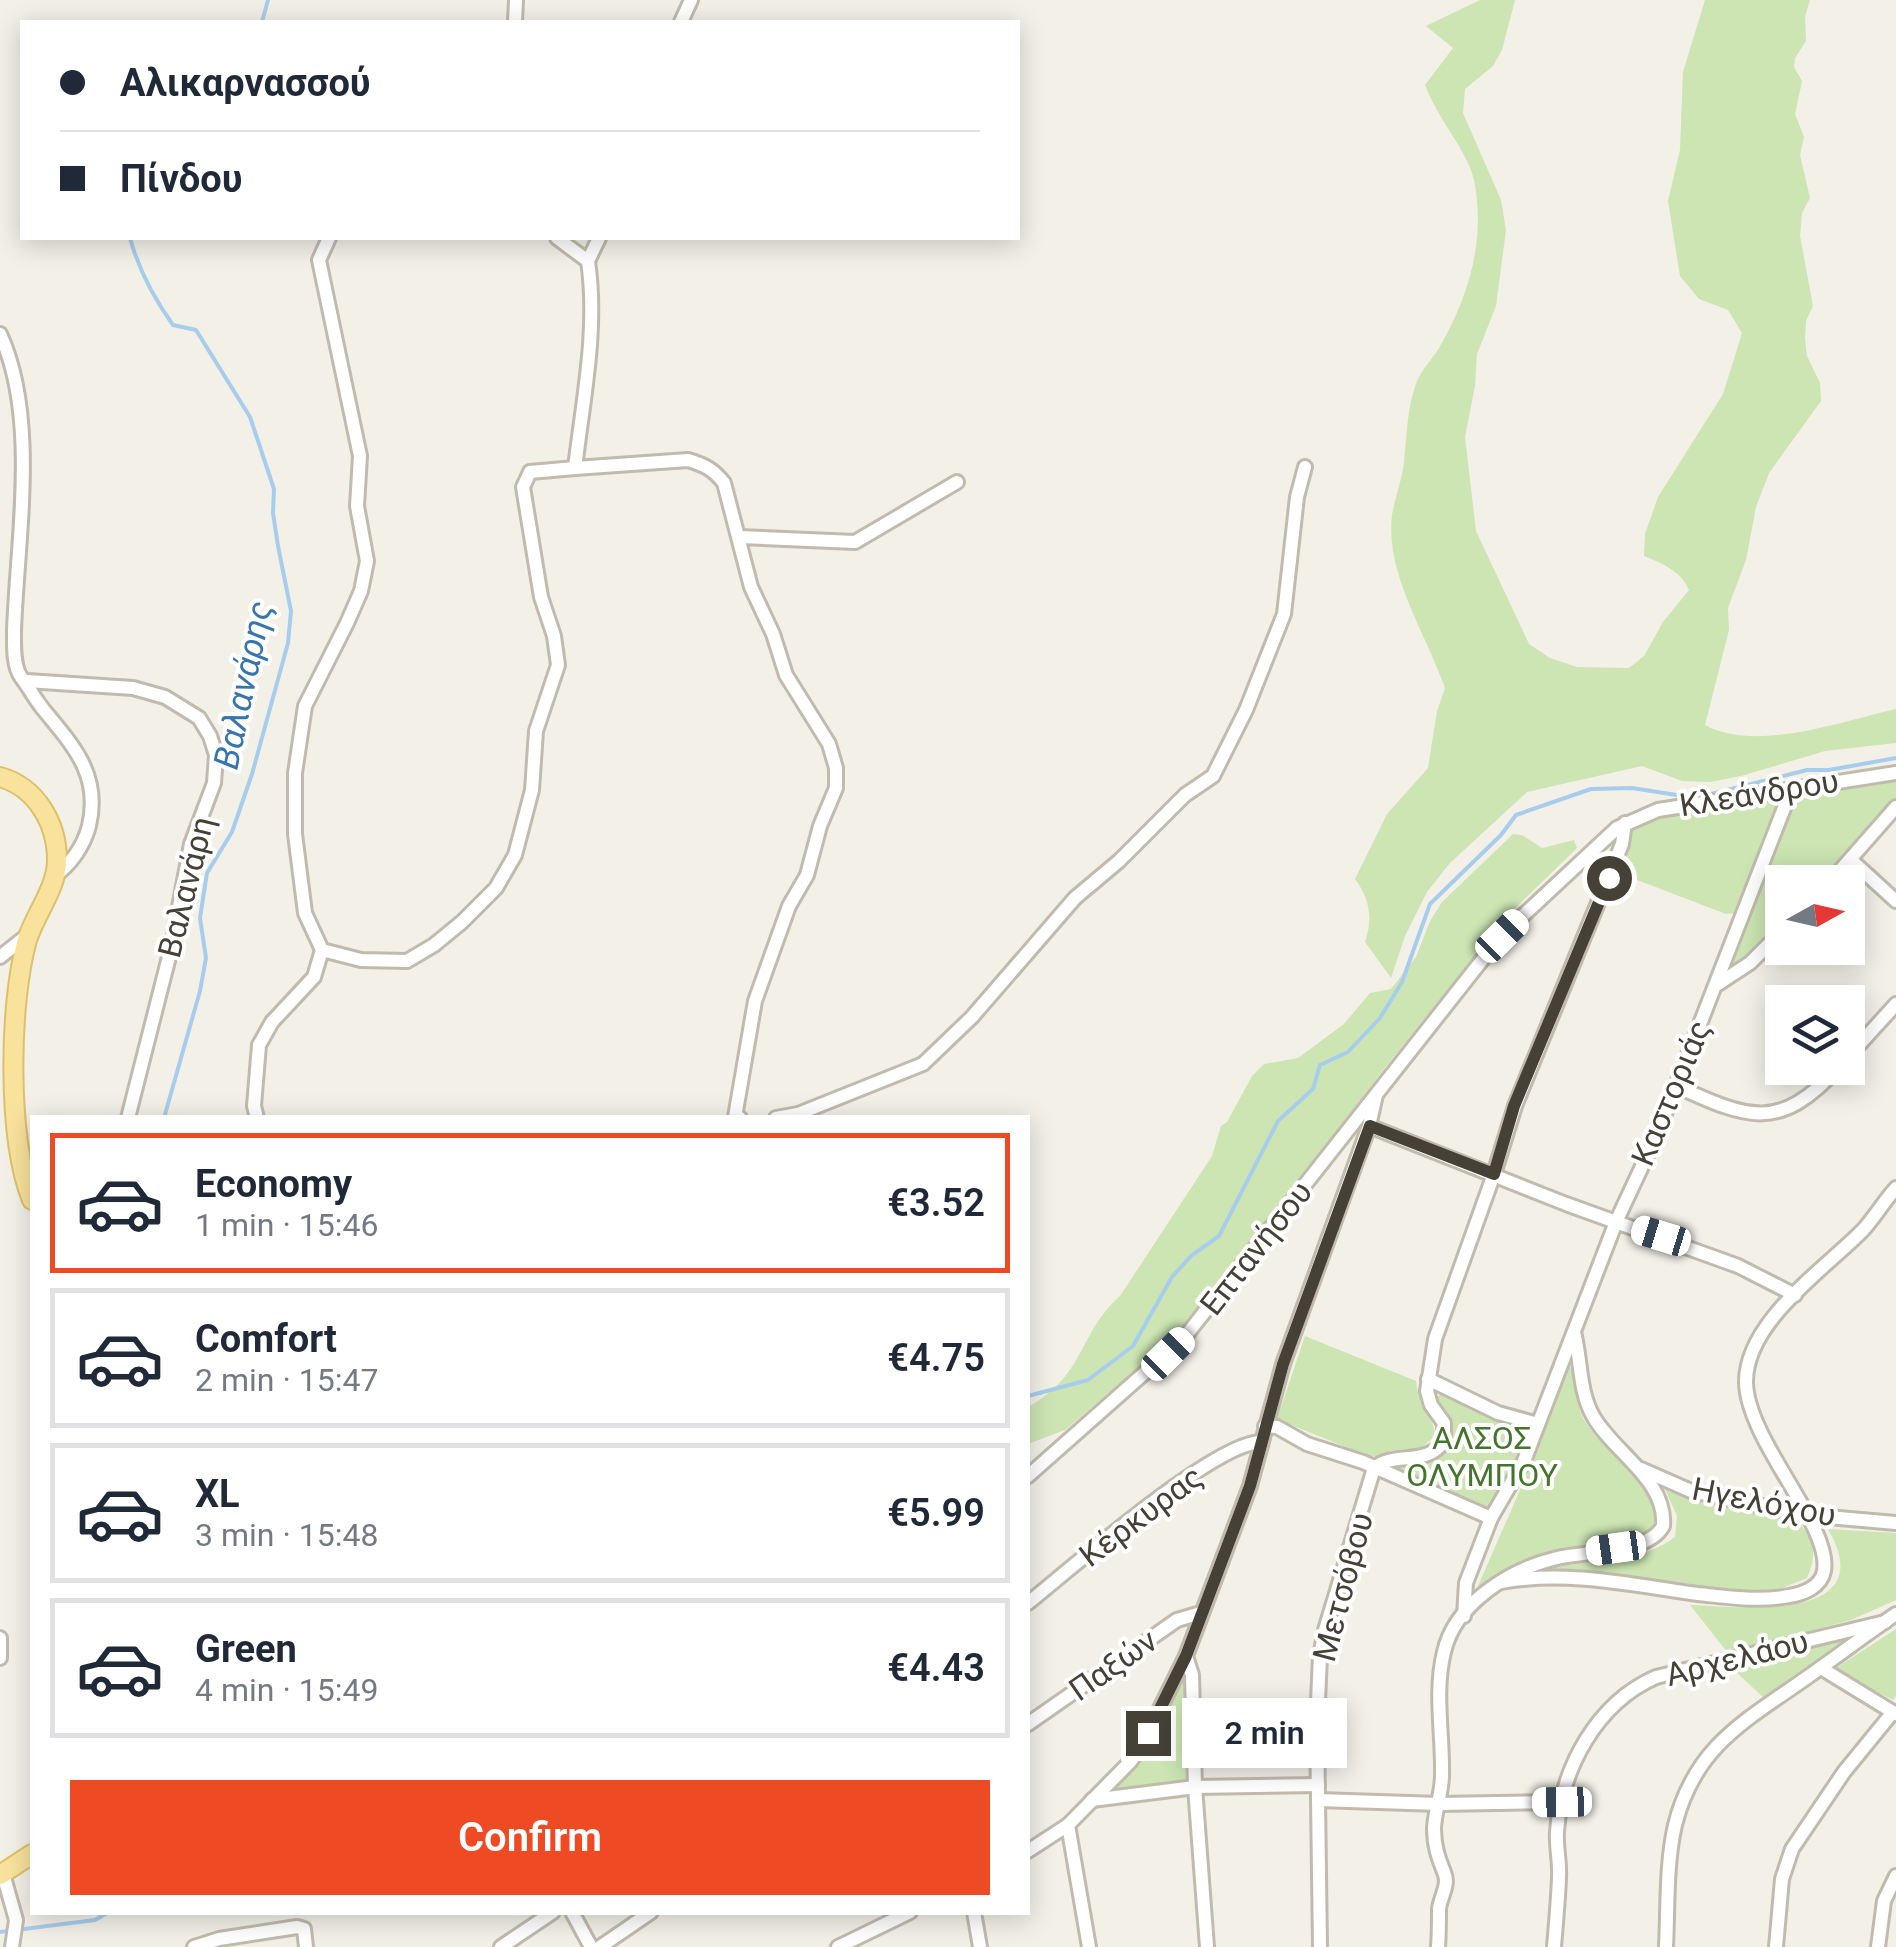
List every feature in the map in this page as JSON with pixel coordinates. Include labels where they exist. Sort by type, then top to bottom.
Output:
[{"type":"main road","points":[[0,778],[26,789],[44,813],[56,850],[54,876],[29,934],[18,1000],[14,1105],[18,1149],[30,1193]]},
{"type":"main road","points":[[1,1874],[30,1855]]},
{"type":"street","points":[[256,1115],[259,1045],[272,1022],[314,977],[322,950],[305,913],[295,834],[295,773],[305,706],[347,623],[361,590],[367,561],[357,506],[360,456],[319,260],[328,240]]},
{"type":"street","points":[[560,240],[588,262]]},
{"type":"street","points":[[575,468],[592,322],[588,262],[599,240]]},
{"type":"street","points":[[0,334],[12,364],[20,404],[14,632],[17,666],[38,701],[76,749],[92,788],[86,836],[64,869],[54,876]]},
{"type":"street","points":[[322,950],[360,960],[407,961],[462,922],[496,888],[515,855],[532,790],[536,731],[558,664],[538,580],[523,486],[530,472],[688,460],[706,465],[724,484],[752,587],[786,675],[830,744],[836,768],[836,788],[820,826],[807,875],[789,906],[755,1000],[735,1115]]},
{"type":"street","points":[[792,1115],[922,1064],[972,1017],[1074,898],[1119,862],[1185,794],[1213,776],[1246,710],[1284,614],[1305,467]]},
{"type":"street","points":[[739,537],[855,542],[957,482]]},
{"type":"street","name":"Βαλανάρη","points":[[26,681],[153,692],[195,714],[214,750],[214,783],[190,844],[171,948],[129,1115]]},
{"type":"street","name":"Κλεάνδρου","points":[[1625,823],[1669,808],[1896,773]]},
{"type":"street","name":"Καστοριάς","points":[[1464,1616],[1466,1583],[1491,1518],[1517,1477],[1791,790]]},
{"type":"street","points":[[1847,865],[1896,807]]},
{"type":"street","points":[[1374,1468],[1384,1462],[1428,1455],[1442,1445],[1444,1427],[1429,1401],[1434,1339],[1494,1174],[1514,1106],[1622,844],[1625,823]]},
{"type":"street","name":"Επτανήσου","points":[[1030,1474],[1184,1338],[1502,936],[1625,823]]},
{"type":"street","points":[[1852,860],[1896,901]]},
{"type":"street","points":[[0,956],[29,934]]},
{"type":"street","points":[[1716,986],[1765,948]]},
{"type":"street","points":[[1865,1038],[1896,1004]]},
{"type":"street","points":[[1676,1086],[1734,1111],[1760,1114],[1786,1108],[1820,1085]]},
{"type":"street","points":[[1030,1849],[1068,1825],[1138,1752],[1186,1656],[1250,1486],[1283,1364],[1370,1126],[1376,1093]]},
{"type":"street","points":[[1370,1126],[1738,1266],[1794,1295]]},
{"type":"street","points":[[1501,1582],[1582,1577],[1726,1597],[1792,1596],[1816,1585],[1824,1572],[1822,1550],[1757,1428],[1746,1388],[1747,1374],[1758,1341],[1794,1295],[1867,1226],[1896,1188]]},
{"type":"street","points":[[1573,1330],[1593,1416],[1636,1467]]},
{"type":"street","points":[[1428,1380],[1498,1413],[1538,1424]]},
{"type":"street","points":[[1265,1426],[1278,1427],[1307,1444],[1491,1518]]},
{"type":"street","name":"Κέρκυρας","points":[[1030,1601],[1190,1476],[1237,1447],[1261,1442]]},
{"type":"street","name":"Καστοριάς","points":[[1438,1947],[1439,1905],[1445,1888],[1444,1872],[1434,1846],[1442,1775],[1439,1732],[1446,1644],[1464,1616],[1501,1582],[1549,1560],[1641,1544],[1658,1536],[1663,1512],[1636,1467]]},
{"type":"street","name":"Ηγελόχου","points":[[1636,1467],[1691,1491],[1805,1515],[1896,1523]]},
{"type":"street","name":"Μετσόβου","points":[[1320,1947],[1316,1724],[1322,1643],[1374,1468]]},
{"type":"street","name":"Παξών","points":[[1030,1723],[1177,1620],[1201,1613]]},
{"type":"street","points":[[1666,1947],[1673,1836],[1692,1782],[1717,1744],[1737,1725],[1890,1618]]},
{"type":"street","name":"Αρχελάου","points":[[1554,1947],[1559,1880],[1557,1831],[1562,1802],[1575,1763],[1599,1720],[1620,1699],[1645,1682],[1890,1618]]},
{"type":"street","points":[[0,1638],[0,1658]]},
{"type":"street","points":[[1186,1656],[1192,1675],[1195,1787],[1207,1947]]},
{"type":"street","points":[[1776,1947],[1782,1879],[1792,1849],[1844,1772],[1894,1713],[1821,1668]]},
{"type":"street","points":[[1092,1800],[1195,1787],[1318,1784]]},
{"type":"street","points":[[1318,1800],[1438,1804],[1562,1802]]},
{"type":"street","points":[[1068,1825],[1089,1947]]},
{"type":"street","points":[[1,1874],[12,1903],[14,1941]]},
{"type":"street","points":[[1878,1947],[1882,1911],[1896,1876]]},
{"type":"street","points":[[501,1947],[549,1915]]},
{"type":"street","points":[[574,1915],[592,1947]]},
{"type":"street","points":[[600,1947],[647,1915]]},
{"type":"street","points":[[838,1947],[860,1943],[905,1915]]},
{"type":"street","points":[[975,1915],[980,1947]]},
{"type":"street","points":[[194,1947],[219,1939],[297,1927],[307,1934],[306,1947]]},
{"type":"green space","points":[[1480,0],[1515,0],[1502,50],[1493,66],[1465,89],[1463,113],[1501,200],[1506,230],[1496,306],[1477,354],[1465,437],[1476,531],[1529,644],[1550,658],[1577,667],[1629,668],[1644,656],[1663,622],[1689,590],[1676,573],[1644,556],[1645,534],[1658,497],[1723,394],[1742,333],[1728,310],[1699,299],[1680,276],[1668,201],[1680,150],[1683,72],[1705,0],[1810,0],[1805,17],[1806,41],[1795,58],[1794,67],[1802,81],[1795,114],[1804,137],[1800,155],[1810,198],[1802,213],[1800,236],[1813,306],[1806,321],[1805,339],[1807,356],[1820,383],[1821,401],[1769,473],[1756,507],[1746,560],[1728,608],[1729,630],[1705,725],[1726,733],[1774,735],[1896,709],[1896,743],[1825,751],[1710,782],[1682,781],[1642,766],[1527,792],[1450,863],[1427,892],[1405,936],[1391,978],[1365,942],[1369,909],[1355,879],[1387,814],[1428,768],[1437,711],[1445,688],[1401,581],[1391,537],[1392,515],[1414,389],[1459,308],[1472,267],[1478,224],[1471,169],[1425,85],[1453,48],[1426,26]]},
{"type":"green space","points":[[1896,780],[1896,799],[1836,865],[1768,865],[1795,794]]},
{"type":"green space","points":[[1781,797],[1738,913],[1726,914],[1619,873],[1634,828],[1645,821]]},
{"type":"green space","points":[[1513,834],[1522,835],[1542,848],[1574,840],[1577,848],[1505,918],[1205,1304],[1163,1346],[1065,1430],[1030,1443],[1030,1406],[1047,1395],[1072,1368],[1096,1324],[1120,1296],[1212,1156],[1221,1126],[1252,1076],[1264,1064],[1298,1058],[1344,1024],[1370,993],[1391,989],[1416,957],[1442,902]]},
{"type":"green space","points":[[1765,873],[1765,940],[1742,962],[1731,963]]},
{"type":"green space","name":"ΑΛΣΟΣ ΟΛΥΜΠΟΥ","points":[[1305,1336],[1416,1381],[1435,1436],[1421,1448],[1370,1457],[1277,1419]]},
{"type":"green space","name":"ΑΛΣΟΣ ΟΛΥΜΠΟΥ","points":[[1569,1366],[1583,1418],[1645,1489],[1656,1512],[1654,1524],[1648,1534],[1537,1556],[1496,1577],[1474,1595],[1530,1467]]},
{"type":"green space","name":"ΑΛΣΟΣ ΟΛΥΜΠΟΥ","points":[[1441,1394],[1529,1430],[1513,1470],[1489,1510],[1392,1467],[1435,1461],[1453,1438],[1445,1413],[1434,1400]]},
{"type":"green space","name":"ΑΛΣΟΣ ΟΛΥΜΠΟΥ","points":[[1665,1489],[1798,1522],[1813,1548],[1807,1578],[1772,1592],[1733,1591],[1606,1573],[1543,1569],[1629,1557],[1675,1537],[1677,1516]]},
{"type":"green space","points":[[1828,1529],[1896,1533],[1896,1600],[1851,1620],[1728,1653],[1690,1605],[1771,1607],[1822,1595],[1837,1581],[1840,1560]]},
{"type":"green space","points":[[1896,1629],[1893,1700],[1833,1670]]},
{"type":"green space","points":[[1851,1637],[1764,1698],[1734,1670],[1821,1643]]},
{"type":"green space","points":[[1183,1680],[1187,1680],[1190,1783],[1109,1792],[1149,1747]]},
{"type":"waterway","name":"Βαλανάρης","points":[[263,20],[268,0]]},
{"type":"waterway","name":"Βαλανάρης","points":[[131,240],[142,273],[166,315],[173,325],[196,330],[250,417],[274,489],[273,513],[291,611],[288,643],[252,774],[232,832],[207,873],[200,918],[206,958],[165,1115]]},
{"type":"waterway","points":[[1030,1395],[1088,1380],[1133,1346],[1172,1277],[1191,1256],[1219,1236],[1278,1121],[1313,1089],[1320,1065],[1348,1052],[1380,1018],[1402,982],[1430,904],[1501,835],[1516,815],[1591,789],[1632,788],[1683,796],[1711,794],[1807,770],[1896,758]]},
{"type":"waterway","name":"Βαλανάρης","points":[[0,1932],[95,1920],[104,1915]]},
{"type":"route","points":[[1148,1733],[1186,1656],[1250,1486],[1283,1364],[1370,1126],[1494,1174],[1514,1106],[1609,878]]}]
